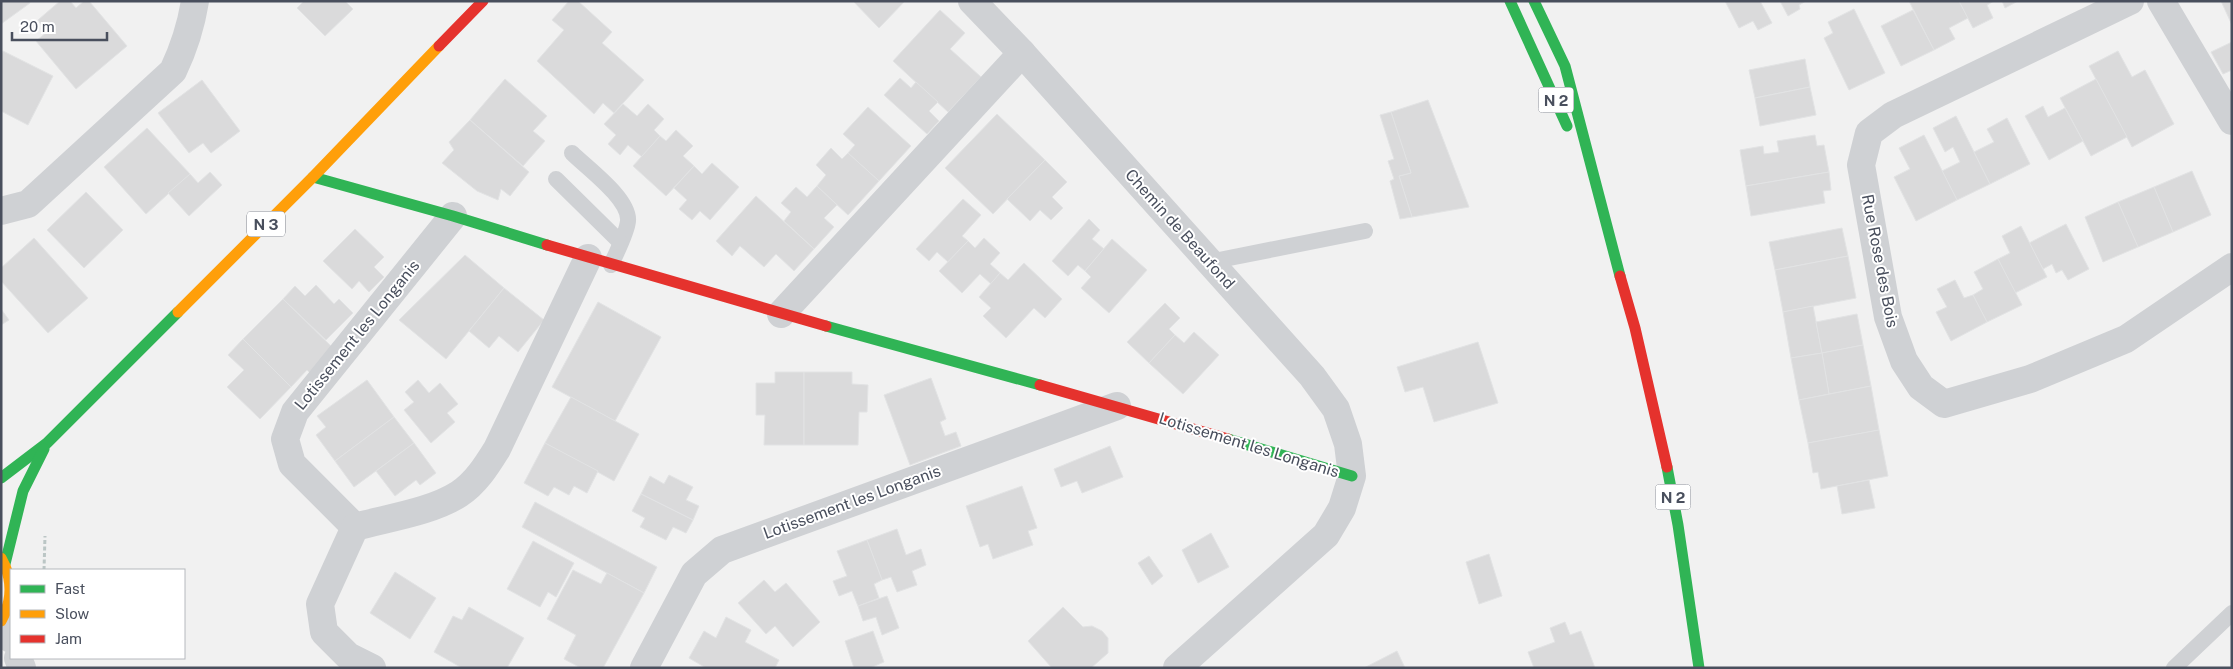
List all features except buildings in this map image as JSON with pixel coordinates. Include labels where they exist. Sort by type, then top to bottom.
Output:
[{"type":"main road","name":"N 3","points":[[1,478],[47,444],[313,177],[483,1]]},
{"type":"main road","name":"N 2","points":[[1510,1],[1599,200]]},
{"type":"main road","name":"N 2","points":[[1534,1],[1565,66],[1599,200],[1635,328],[1664,452],[1679,534],[1699,668]]},
{"type":"main road","name":"Lotissement les Longanis","points":[[313,177],[453,216],[600,262],[1116,406],[1352,476]]},
{"type":"main road","name":"N 3","points":[[3,561],[23,491],[47,444]]},
{"type":"main road","points":[[3,561],[10,582],[10,601],[5,626]]},
{"type":"street","points":[[1,211],[28,204],[173,71],[189,32],[195,1]]},
{"type":"street","name":"Chemin de Beaufond","points":[[972,1],[1022,53],[1312,376],[1336,409],[1348,444],[1352,476]]},
{"type":"street","name":"Rue Rose des Bois","points":[[2130,1],[1894,115],[1869,133],[1861,165],[1888,317],[1904,361],[1921,387],[1944,404],[2020,382],[2126,339],[2232,267]]},
{"type":"street","points":[[2162,1],[2232,121]]},
{"type":"street","points":[[781,314],[1022,53]]},
{"type":"street","name":"Lotissement les Longanis","points":[[355,527],[292,464],[285,439],[294,412],[453,216]]},
{"type":"street","points":[[372,668],[348,656],[324,632],[320,604],[355,527],[431,506],[460,494],[482,473],[600,262]]},
{"type":"street","name":"Lotissement les Longanis","points":[[644,668],[694,574],[722,550],[1116,406]]},
{"type":"street","points":[[1177,668],[1326,535],[1342,508],[1352,476]]},
{"type":"lane","points":[[1546,1],[1565,66]]},
{"type":"lane","points":[[572,153],[620,200],[626,210],[628,221],[620,242],[600,262]]},
{"type":"lane","points":[[556,179],[620,242]]},
{"type":"lane","points":[[1209,262],[1365,231]]},
{"type":"lane","points":[[2174,668],[2232,612]]},
{"type":"traffic: fast","points":[[1510,1],[1567,126]]},
{"type":"traffic: fast","points":[[1534,1],[1565,66],[1620,276]]},
{"type":"traffic: fast","points":[[313,177],[453,216],[547,245]]},
{"type":"traffic: fast","points":[[1,478],[47,443],[178,312]]},
{"type":"traffic: fast","points":[[826,326],[1040,385]]},
{"type":"traffic: fast","points":[[1228,439],[1352,476]]},
{"type":"traffic: fast","points":[[5,564],[23,491],[44,449]]},
{"type":"traffic: fast","points":[[1667,467],[1678,525],[1699,668]]},
{"type":"traffic: slow","points":[[178,312],[313,177],[439,46]]},
{"type":"traffic: slow","points":[[1,558],[8,574],[10,590],[8,605],[1,621]]},
{"type":"traffic: jam","points":[[439,46],[483,1]]},
{"type":"traffic: jam","points":[[547,245],[826,326]]},
{"type":"traffic: jam","points":[[1620,276],[1635,328],[1667,467]]},
{"type":"traffic: jam","points":[[1040,385],[1228,439]]}]
